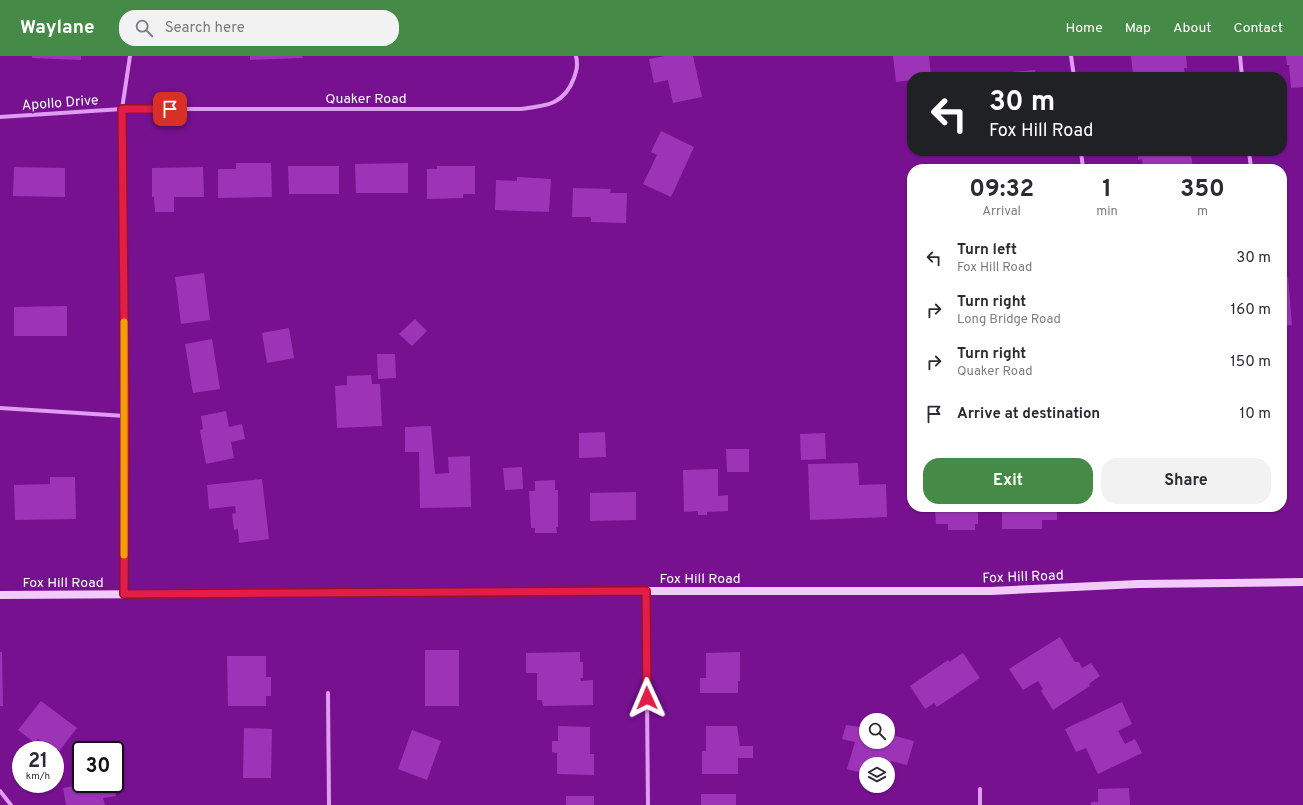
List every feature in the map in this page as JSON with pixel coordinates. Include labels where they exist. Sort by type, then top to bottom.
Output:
[{"type":"main road","name":"Fox Hill Road","points":[[0,595],[646,591],[991,591],[1138,584],[1303,582]]},
{"type":"street","points":[[124,594],[125,416],[122,109],[130,56]]},
{"type":"street","name":"Quaker Road","points":[[122,109],[512,109],[542,107],[561,99],[571,85],[578,65],[576,56]]},
{"type":"street","points":[[1071,56],[1073,72]]},
{"type":"street","points":[[1240,56],[1242,72]]},
{"type":"street","name":"Apollo Drive","points":[[0,117],[122,109]]},
{"type":"street","points":[[0,408],[125,416]]},
{"type":"street","points":[[646,591],[648,805]]},
{"type":"street","points":[[328,693],[329,805]]},
{"type":"street","points":[[980,789],[980,805]]},
{"type":"street","points":[[0,791],[11,805]]},
{"type":"building","points":[[32,56],[81,56],[81,60],[32,58]]},
{"type":"building","points":[[250,56],[302,56],[303,58],[250,60]]},
{"type":"building","points":[[665,56],[693,56],[702,97],[673,103],[668,80],[654,83],[649,59]]},
{"type":"building","points":[[893,56],[929,56],[931,72],[907,72],[907,81],[896,82]]},
{"type":"building","points":[[1131,56],[1186,56],[1187,68],[1184,68],[1184,72],[1133,72]]},
{"type":"building","points":[[1286,56],[1303,56],[1303,87],[1291,88],[1289,65],[1287,65]]},
{"type":"building","points":[[1035,70],[1035,72],[1010,72]]},
{"type":"building","points":[[661,131],[694,147],[671,197],[643,184],[657,155],[651,152]]},
{"type":"building","points":[[1138,156],[1191,156],[1192,164],[1142,164],[1142,159],[1138,160]]},
{"type":"building","points":[[236,163],[271,163],[272,197],[218,198],[218,169],[236,169]]},
{"type":"building","points":[[408,163],[408,193],[356,193],[355,164]]},
{"type":"building","points":[[288,166],[339,166],[339,194],[289,194]]},
{"type":"building","points":[[437,166],[475,166],[475,194],[463,194],[463,198],[427,199],[427,169],[437,169]]},
{"type":"building","points":[[14,167],[65,168],[65,197],[13,196]]},
{"type":"building","points":[[203,167],[204,197],[174,197],[174,212],[155,212],[154,197],[152,197],[152,168]]},
{"type":"building","points":[[517,177],[551,179],[549,212],[495,210],[496,180],[517,181]]},
{"type":"building","points":[[573,188],[611,189],[610,193],[627,193],[626,223],[591,222],[591,217],[572,217]]},
{"type":"building","points":[[204,273],[210,320],[181,324],[175,277]]},
{"type":"building","points":[[1287,277],[1288,277],[1292,325],[1287,326]]},
{"type":"building","points":[[67,306],[67,336],[14,336],[14,307]]},
{"type":"building","points":[[415,319],[427,331],[412,346],[399,334]]},
{"type":"building","points":[[289,328],[294,358],[267,363],[262,333]]},
{"type":"building","points":[[212,339],[220,389],[193,393],[185,344]]},
{"type":"building","points":[[377,354],[395,354],[396,378],[378,379]]},
{"type":"building","points":[[371,375],[372,384],[380,384],[382,426],[337,428],[335,386],[347,385],[347,376]]},
{"type":"building","points":[[226,411],[229,427],[242,424],[245,439],[231,442],[234,458],[206,464],[200,430],[203,429],[201,416]]},
{"type":"building","points":[[431,426],[435,474],[449,473],[448,457],[470,456],[471,507],[420,508],[419,452],[405,452],[405,427]]},
{"type":"building","points":[[605,432],[606,457],[579,458],[579,433]]},
{"type":"building","points":[[825,433],[826,459],[801,460],[800,434]]},
{"type":"building","points":[[726,449],[749,449],[749,472],[727,472]]},
{"type":"building","points":[[858,463],[859,485],[886,484],[887,517],[810,520],[808,464]]},
{"type":"building","points":[[522,467],[523,489],[505,490],[503,468]]},
{"type":"building","points":[[718,469],[718,496],[728,495],[728,511],[707,512],[707,515],[698,515],[698,511],[684,512],[683,470]]},
{"type":"building","points":[[50,477],[75,477],[76,519],[15,520],[14,485],[50,484]]},
{"type":"building","points":[[262,479],[269,539],[239,543],[238,529],[234,530],[232,514],[236,513],[235,506],[209,509],[207,485]]},
{"type":"building","points":[[555,480],[555,490],[558,490],[557,533],[535,533],[535,528],[531,528],[529,491],[535,491],[535,481]]},
{"type":"building","points":[[636,492],[636,520],[590,521],[590,493]]},
{"type":"building","points":[[935,512],[978,512],[978,524],[975,524],[975,530],[948,530],[948,524],[936,524]]},
{"type":"building","points":[[1002,512],[1057,512],[1057,520],[1042,520],[1042,529],[1002,529]]},
{"type":"building","points":[[1060,637],[1075,662],[1079,662],[1082,668],[1091,663],[1100,676],[1089,684],[1090,686],[1053,710],[1041,691],[1043,689],[1038,681],[1023,690],[1009,669]]},
{"type":"building","points":[[425,650],[459,650],[459,706],[425,706]]},
{"type":"building","points":[[0,652],[2,652],[3,706],[0,706]]},
{"type":"building","points":[[580,652],[580,662],[583,662],[583,678],[580,678],[581,681],[593,680],[593,705],[543,706],[542,700],[537,700],[537,673],[526,673],[526,653]]},
{"type":"building","points":[[740,652],[740,681],[738,681],[738,693],[700,693],[700,678],[706,678],[706,653]]},
{"type":"building","points":[[963,653],[980,678],[937,707],[934,703],[925,709],[910,686],[948,660],[949,662]]},
{"type":"building","points":[[227,656],[266,656],[266,677],[271,677],[271,696],[266,696],[266,706],[228,706]]},
{"type":"building","points":[[41,701],[77,728],[64,745],[64,741],[41,741],[38,739],[36,741],[32,741],[18,730]]},
{"type":"building","points":[[1122,702],[1132,724],[1118,731],[1125,744],[1135,739],[1142,753],[1098,774],[1086,748],[1076,752],[1065,729]]},
{"type":"building","points":[[846,725],[859,727],[859,749],[895,749],[895,736],[914,741],[907,765],[895,762],[895,757],[859,757],[859,772],[847,769],[855,742],[842,739]]},
{"type":"building","points":[[558,726],[590,727],[590,754],[594,754],[594,775],[557,774],[557,753],[552,752],[552,741],[558,741]]},
{"type":"building","points":[[706,726],[737,726],[740,746],[753,746],[753,758],[738,758],[738,774],[702,774],[702,751],[706,751]]},
{"type":"building","points":[[244,728],[272,729],[271,778],[243,778]]},
{"type":"building","points":[[412,730],[441,741],[427,780],[398,769]]},
{"type":"building","points":[[72,786],[72,793],[116,793],[116,796],[103,798],[105,805],[66,805],[64,788]]},
{"type":"building","points":[[1129,788],[1130,805],[1091,805],[1091,802],[1098,802],[1098,789]]},
{"type":"building","points":[[701,794],[736,794],[736,805],[701,805]]},
{"type":"building","points":[[566,796],[594,796],[594,805],[566,805]]},
{"type":"slow traffic","points":[[124,322],[124,555]]},
{"type":"route","points":[[170,109],[122,109],[125,416],[124,594],[646,591],[647,698]]}]
